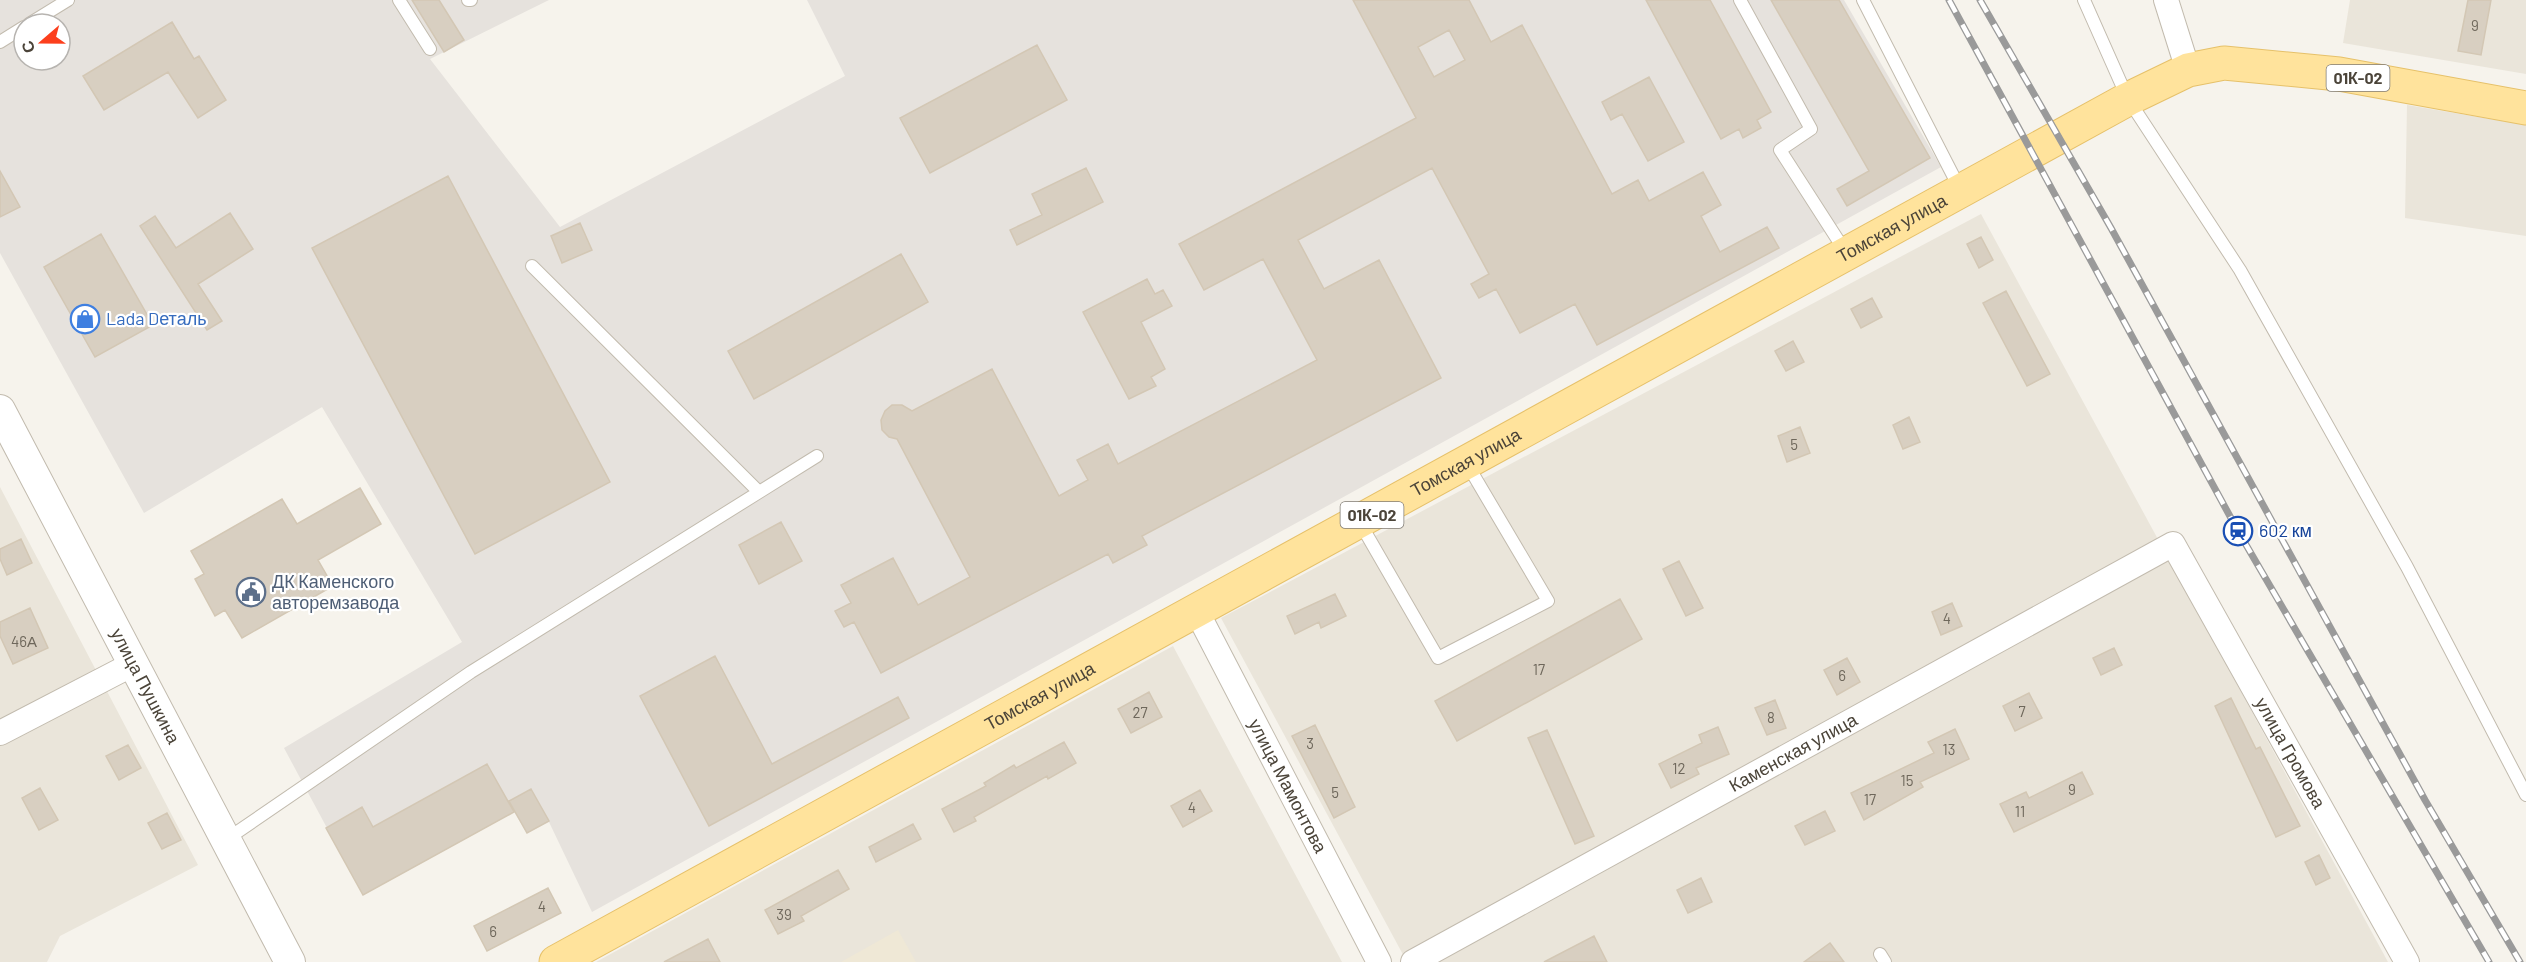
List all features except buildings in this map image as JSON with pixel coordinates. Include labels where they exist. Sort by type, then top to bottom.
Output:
[{"type":"main road","name":"01К-02","points":[[2188,70],[2224,63],[2259,64],[2339,75],[2526,108]]},
{"type":"main road","name":"Томская улица","points":[[556,962],[1848,255],[2128,99],[2188,70]]},
{"type":"street","points":[[2166,0],[2188,70]]},
{"type":"street","name":"улица Пушкина","points":[[0,410],[290,962]]},
{"type":"street","name":"Каменская улица","points":[[1413,962],[2173,544]]},
{"type":"street","name":"улица Громова","points":[[2173,544],[2407,962]]},
{"type":"street","name":"улица Мамонтова","points":[[1197,612],[1379,962]]},
{"type":"street","points":[[0,733],[134,664]]},
{"type":"lane","points":[[49,12],[68,0]]},
{"type":"lane","points":[[399,0],[430,49]]},
{"type":"lane","points":[[1740,0],[1811,129],[1780,150],[1848,255]]},
{"type":"lane","points":[[1863,0],[1961,192]]},
{"type":"lane","points":[[2084,0],[2128,99],[2240,270],[2407,567],[2526,795]]},
{"type":"lane","points":[[532,266],[759,492]]},
{"type":"lane","points":[[226,840],[471,672],[817,456]]},
{"type":"lane","points":[[1359,522],[1438,658],[1548,601],[1467,463]]},
{"type":"shaded area","points":[[0,0],[549,0],[430,59],[560,227],[845,76],[807,0],[1844,0],[1941,167],[592,912],[549,822],[527,833],[514,812],[363,895],[284,748],[462,642],[322,407],[144,513],[0,253]]},
{"type":"shaded area","points":[[2350,0],[2526,0],[2526,74],[2343,43]]},
{"type":"shaded area","points":[[2407,105],[2526,125],[2526,236],[2405,218]]},
{"type":"shaded area","points":[[1981,214],[2388,962],[1407,962],[1221,618]]},
{"type":"shaded area","points":[[0,487],[198,865],[60,936],[47,962],[0,962]]},
{"type":"shaded area","points":[[1173,646],[1342,962],[596,962]]},
{"type":"shaded area","points":[[898,930],[916,962],[841,962]]},
{"type":"railway","points":[[1949,0],[2238,531],[2489,962]]},
{"type":"railway","points":[[1980,0],[2111,228],[2425,800],[2520,962]]},
{"type":"place","name":"Lada Dеталь","points":[[85,319]]},
{"type":"place","name":"602 км","points":[[2238,531]]},
{"type":"place","name":"ДК Каменского авторемзавода","points":[[251,592]]}]
